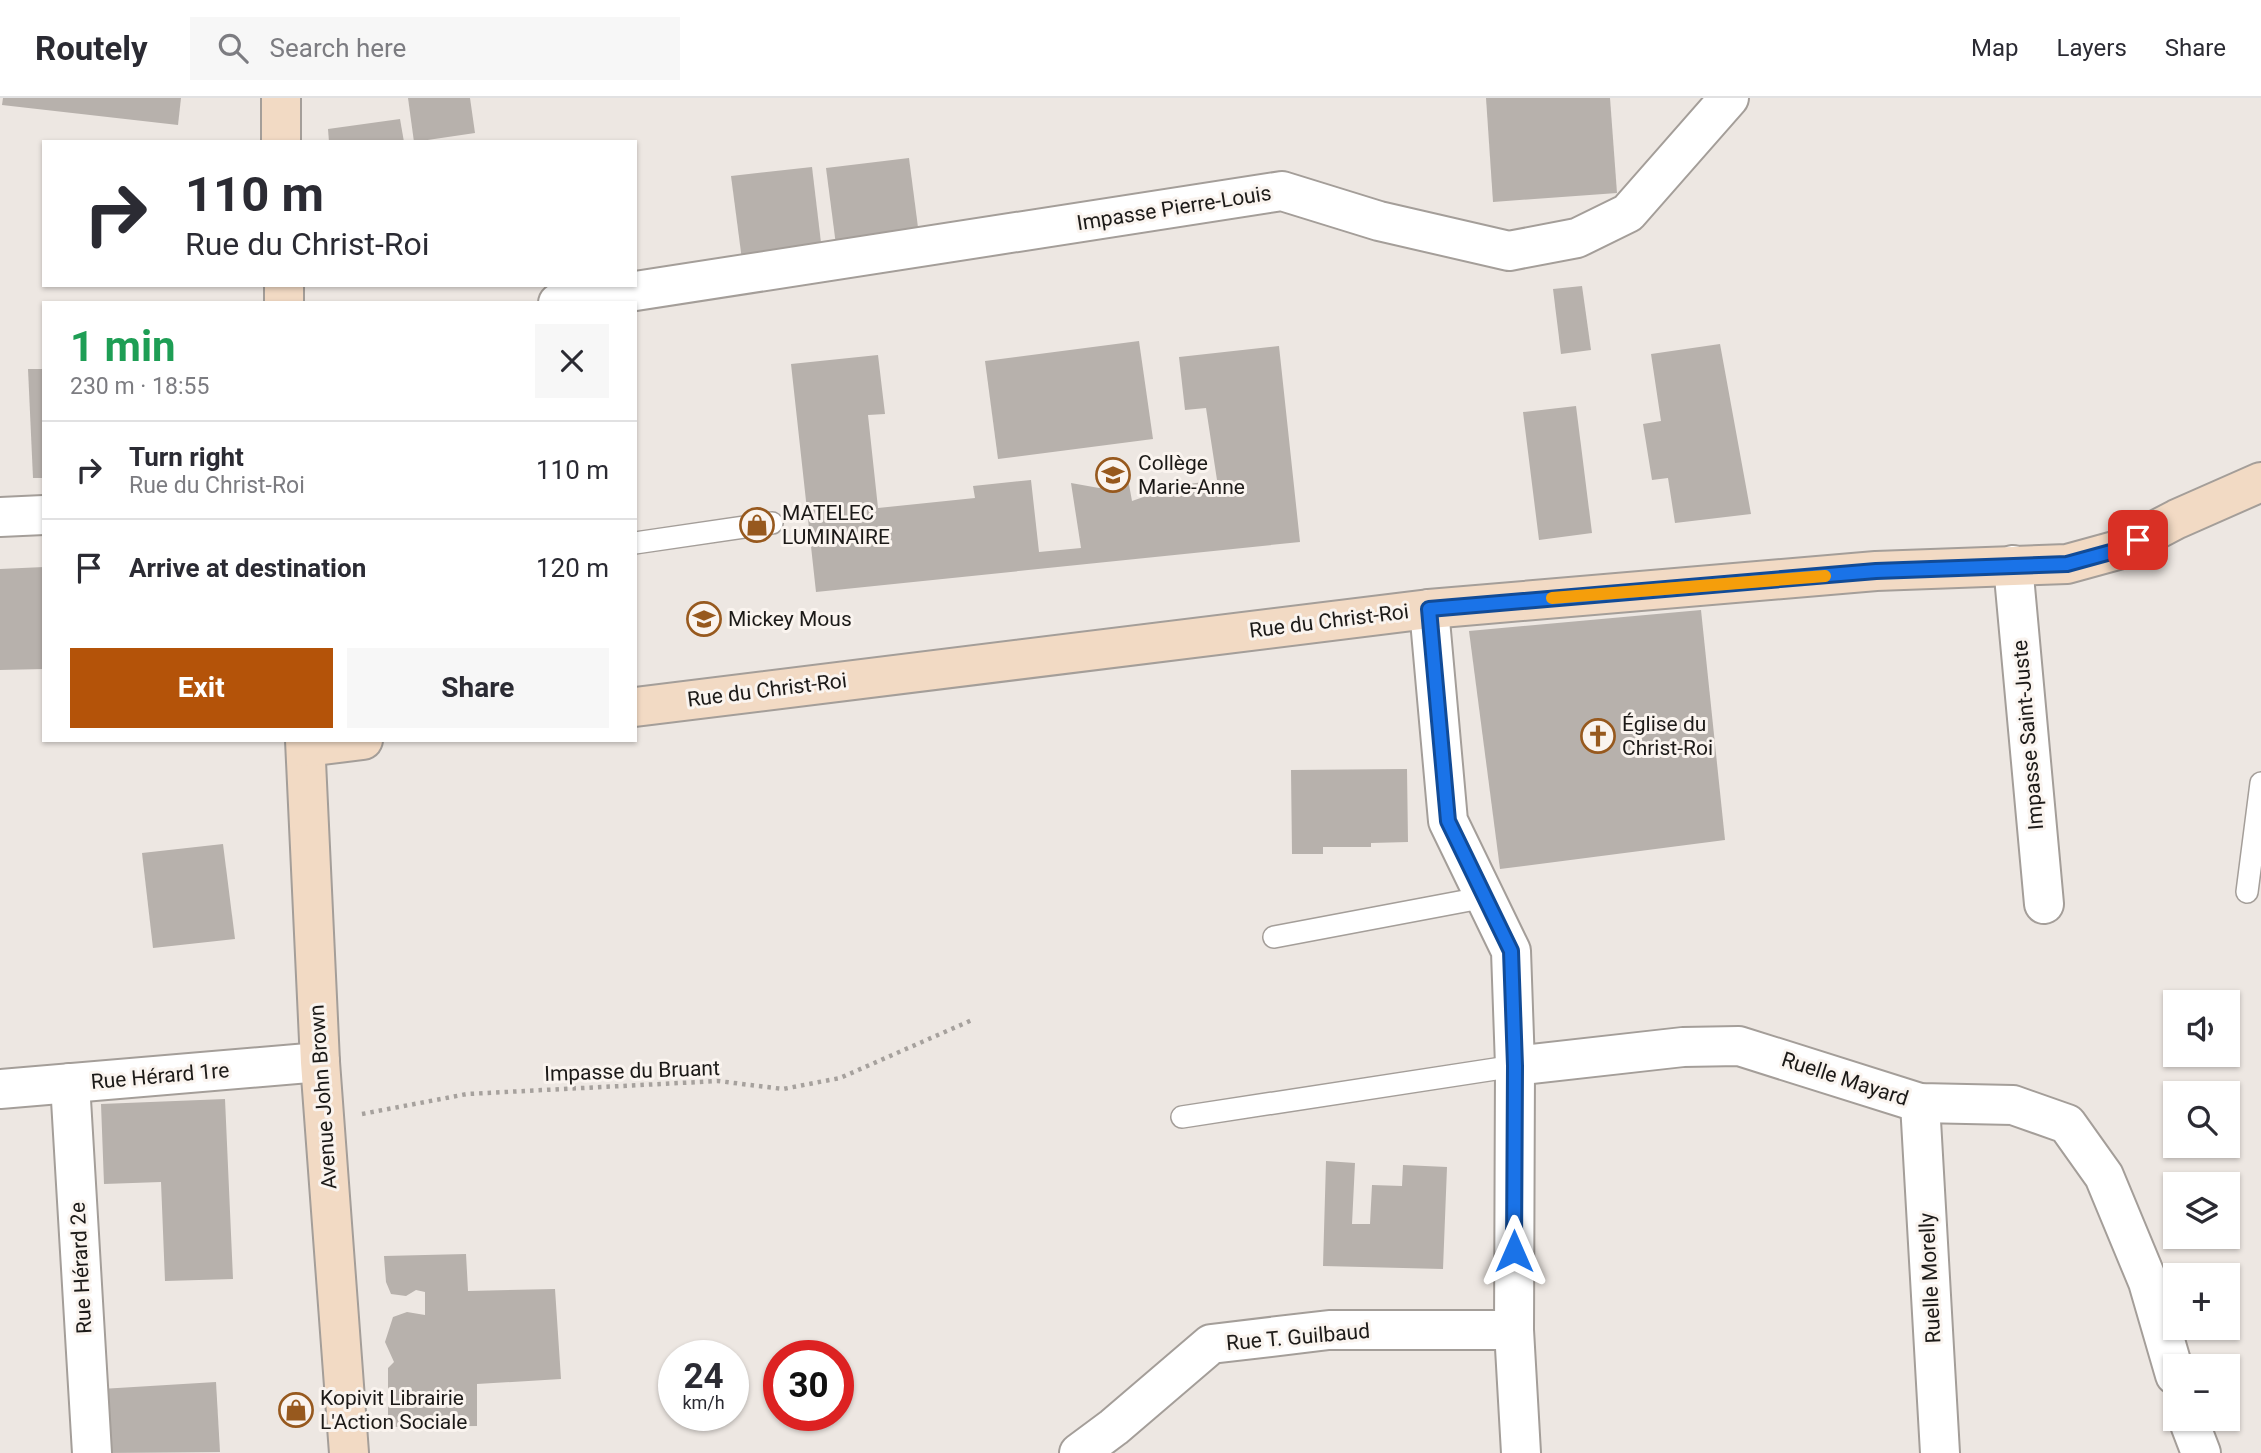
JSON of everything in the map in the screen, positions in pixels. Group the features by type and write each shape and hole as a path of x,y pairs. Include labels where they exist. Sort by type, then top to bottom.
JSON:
{"street":[{"path":"281,98 281,140"},
{"name":"Impasse Pierre-Louis","path":"571,301 1282,191 1391,224 1508,251 1577,238 1629,213 1729,98"},
{"name":"Rue du Christ-Roi","path":"637,707 1429,609 1876,571 2067,564 2118,550 2177,519 2261,482"},
{"path":"0,517 42,515"},
{"name":"Impasse Saint-Juste","path":"2013,565 2045,904"},
{"path":"1429,609 1448,821 1511,951 1515,1066 1514,1330 1521,1453"},
{"path":"305,744 334,742"},
{"name":"Avenue John Brown","path":"305,744 320,1062 349,1453"},
{"name":"Ruelle Mayard","path":"1515,1066 1683,1047 1739,1046 1920,1103 2013,1105 2067,1124 2104,1176 2148,1282 2169,1354"},
{"name":"Rue Hérard 1re","path":"0,1089 320,1062"},
{"name":"Rue Hérard 2e","path":"70,1083 92,1453"},
{"name":"Ruelle Morelly","path":"1920,1103 1940,1453"},
{"name":"Rue T. Guilbaud","path":"1079,1453 1114,1427 1211,1344 1329,1330 1514,1330"},
{"path":"2193,1431 2201,1453"}],"lane":[{"path":"637,543 772,523"},
{"path":"2247,892 2261,783"},
{"path":"1274,937 1486,897"},
{"path":"1182,1116 1515,1066"}],"path":[{"name":"Impasse du Bruant","path":"324,1121 467,1094 718,1080 783,1089 840,1078 972,1020"}],"building":[{"path":"3,98 181,98 178,125 2,105"},
{"path":"408,98 470,98 475,133 414,140"},
{"path":"1486,98 1610,98 1617,193 1493,202"},
{"path":"400,119 404,140 329,140 328,129"},
{"path":"909,158 919,235 836,245 826,168"},
{"path":"812,167 822,251 742,260 731,176"},
{"path":"1582,286 1591,350 1561,354 1553,289"},
{"path":"1139,341 1153,439 998,459 985,361"},
{"path":"1720,344 1751,514 1675,523 1668,478 1652,480 1643,424 1661,421 1651,354"},
{"path":"1279,346 1300,542 816,592 791,364 878,355 885,414 868,415 878,508 975,498 973,486 1031,480 1039,552 1081,548 1071,483 1099,488 1128,479 1132,501 1175,486 1217,480 1206,408 1185,410 1179,357"},
{"path":"28,369 42,369 42,478 33,478"},
{"path":"1576,406 1592,533 1539,540 1523,412"},
{"path":"42,567 42,669 0,670 0,569"},
{"name":"Église du Christ-Roi","path":"1701,610 1725,840 1500,869 1469,631"},
{"path":"1407,769 1408,842 1371,843 1371,847 1323,847 1323,854 1292,854 1291,770"},
{"path":"223,844 235,939 153,948 142,853"},
{"path":"225,1099 233,1279 165,1281 161,1182 104,1184 101,1104"},
{"path":"1326,1161 1355,1163 1352,1224 1370,1224 1372,1185 1402,1186 1403,1165 1447,1167 1443,1269 1323,1266"},
{"path":"466,1254 468,1291 555,1289 561,1379 477,1384 477,1426 388,1427 388,1368 394,1362 385,1342 393,1317 407,1312 425,1315 425,1292 416,1290 406,1296 391,1294 386,1282 384,1256"},
{"path":"216,1382 220,1452 105,1453 101,1389"}],"slow traffic":[{"path":"1552,598 1825,576"}],"place":[{"name":"Collège Marie-Anne","path":"1113,475"},
{"name":"MATELEC LUMINAIRE","path":"757,525"},
{"name":"Mickey Mous","path":"704,619"},
{"name":"Église du Christ-Roi","path":"1598,736"},
{"name":"Kopivit Librairie L'Action Sociale","path":"296,1410"}],"route":[{"path":"1514,1251 1515,1066 1511,951 1448,821 1429,609 1876,571 2067,564 2118,550 2138,540"}]}
